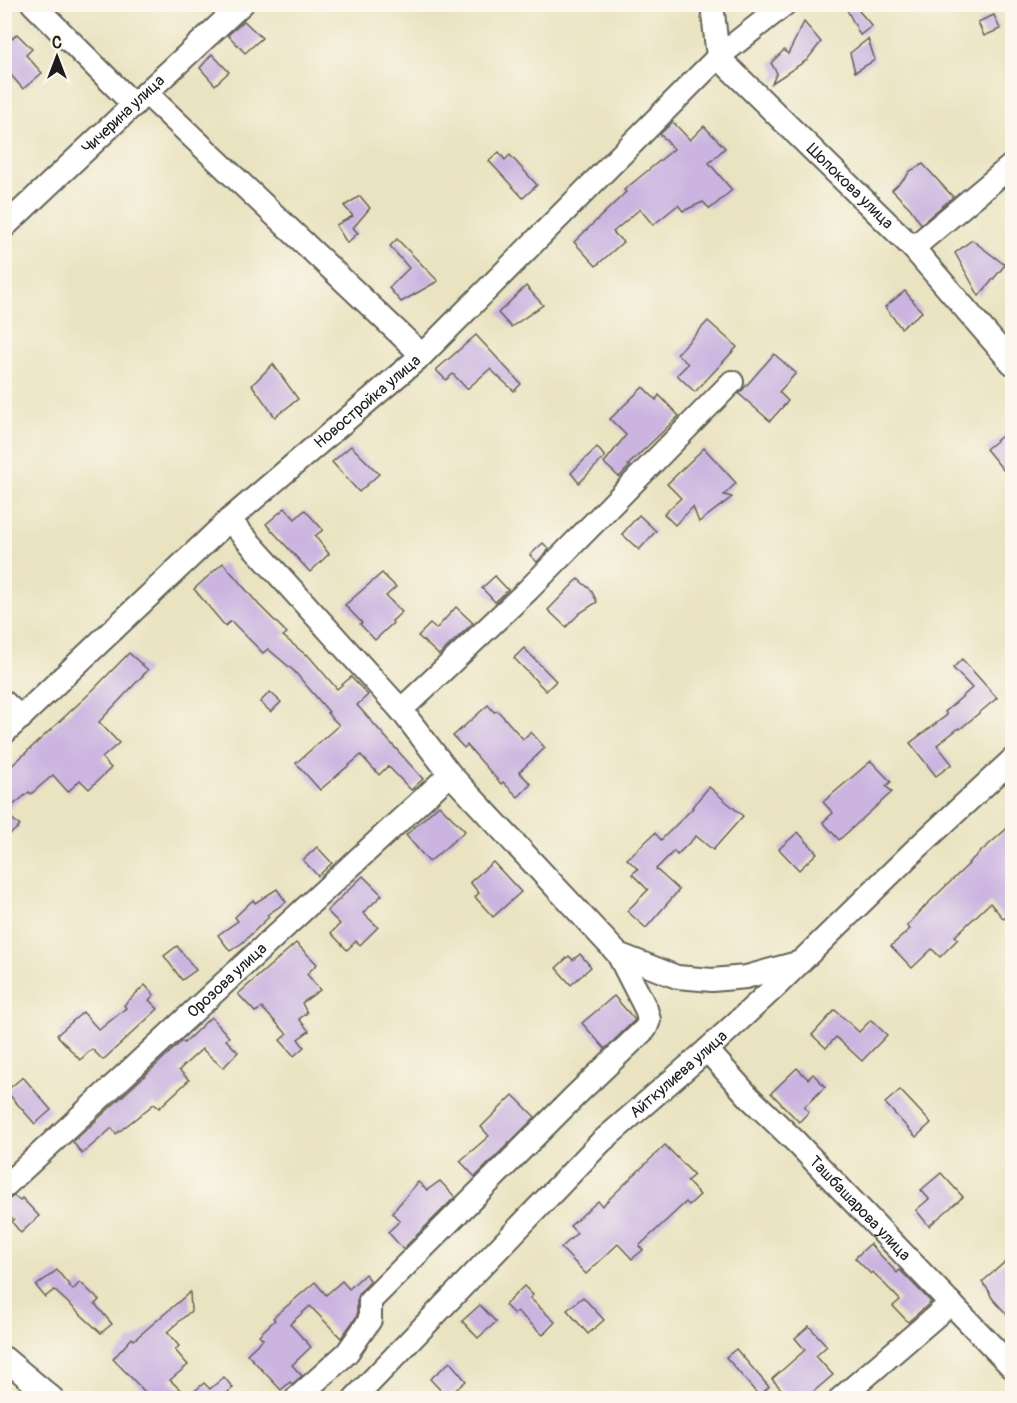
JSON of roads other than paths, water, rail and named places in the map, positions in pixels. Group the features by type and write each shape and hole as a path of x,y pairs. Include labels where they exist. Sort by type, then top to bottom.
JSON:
{"street":[{"path":"33,4 422,355"},
{"name":"Чичерина улица","path":"4,227 242,4"},
{"path":"712,4 718,57"},
{"name":"Новостройка улица","path":"13,726 229,520 422,355 718,57 785,4"},
{"name":"Шопокова улица","path":"718,57 913,248 1012,363"},
{"path":"913,248 1012,165"},
{"path":"400,710 528,590 732,382"},
{"path":"229,520 400,710 450,774 618,954 646,1009 649,1020 646,1028 370,1301 370,1320 347,1353 297,1398"},
{"path":"4,702 13,726"},
{"name":"Айткулиева улица","path":"355,1398 601,1142 707,1050 1012,760"},
{"name":"Орозова улица","path":"4,1187 450,774"},
{"path":"618,954 677,977 712,980 746,977 800,962"},
{"name":"Ташбашарова улица","path":"707,1050 750,1098 796,1142 1012,1366"},
{"path":"842,1398 951,1303"},
{"path":"4,1358 52,1398"}]}
